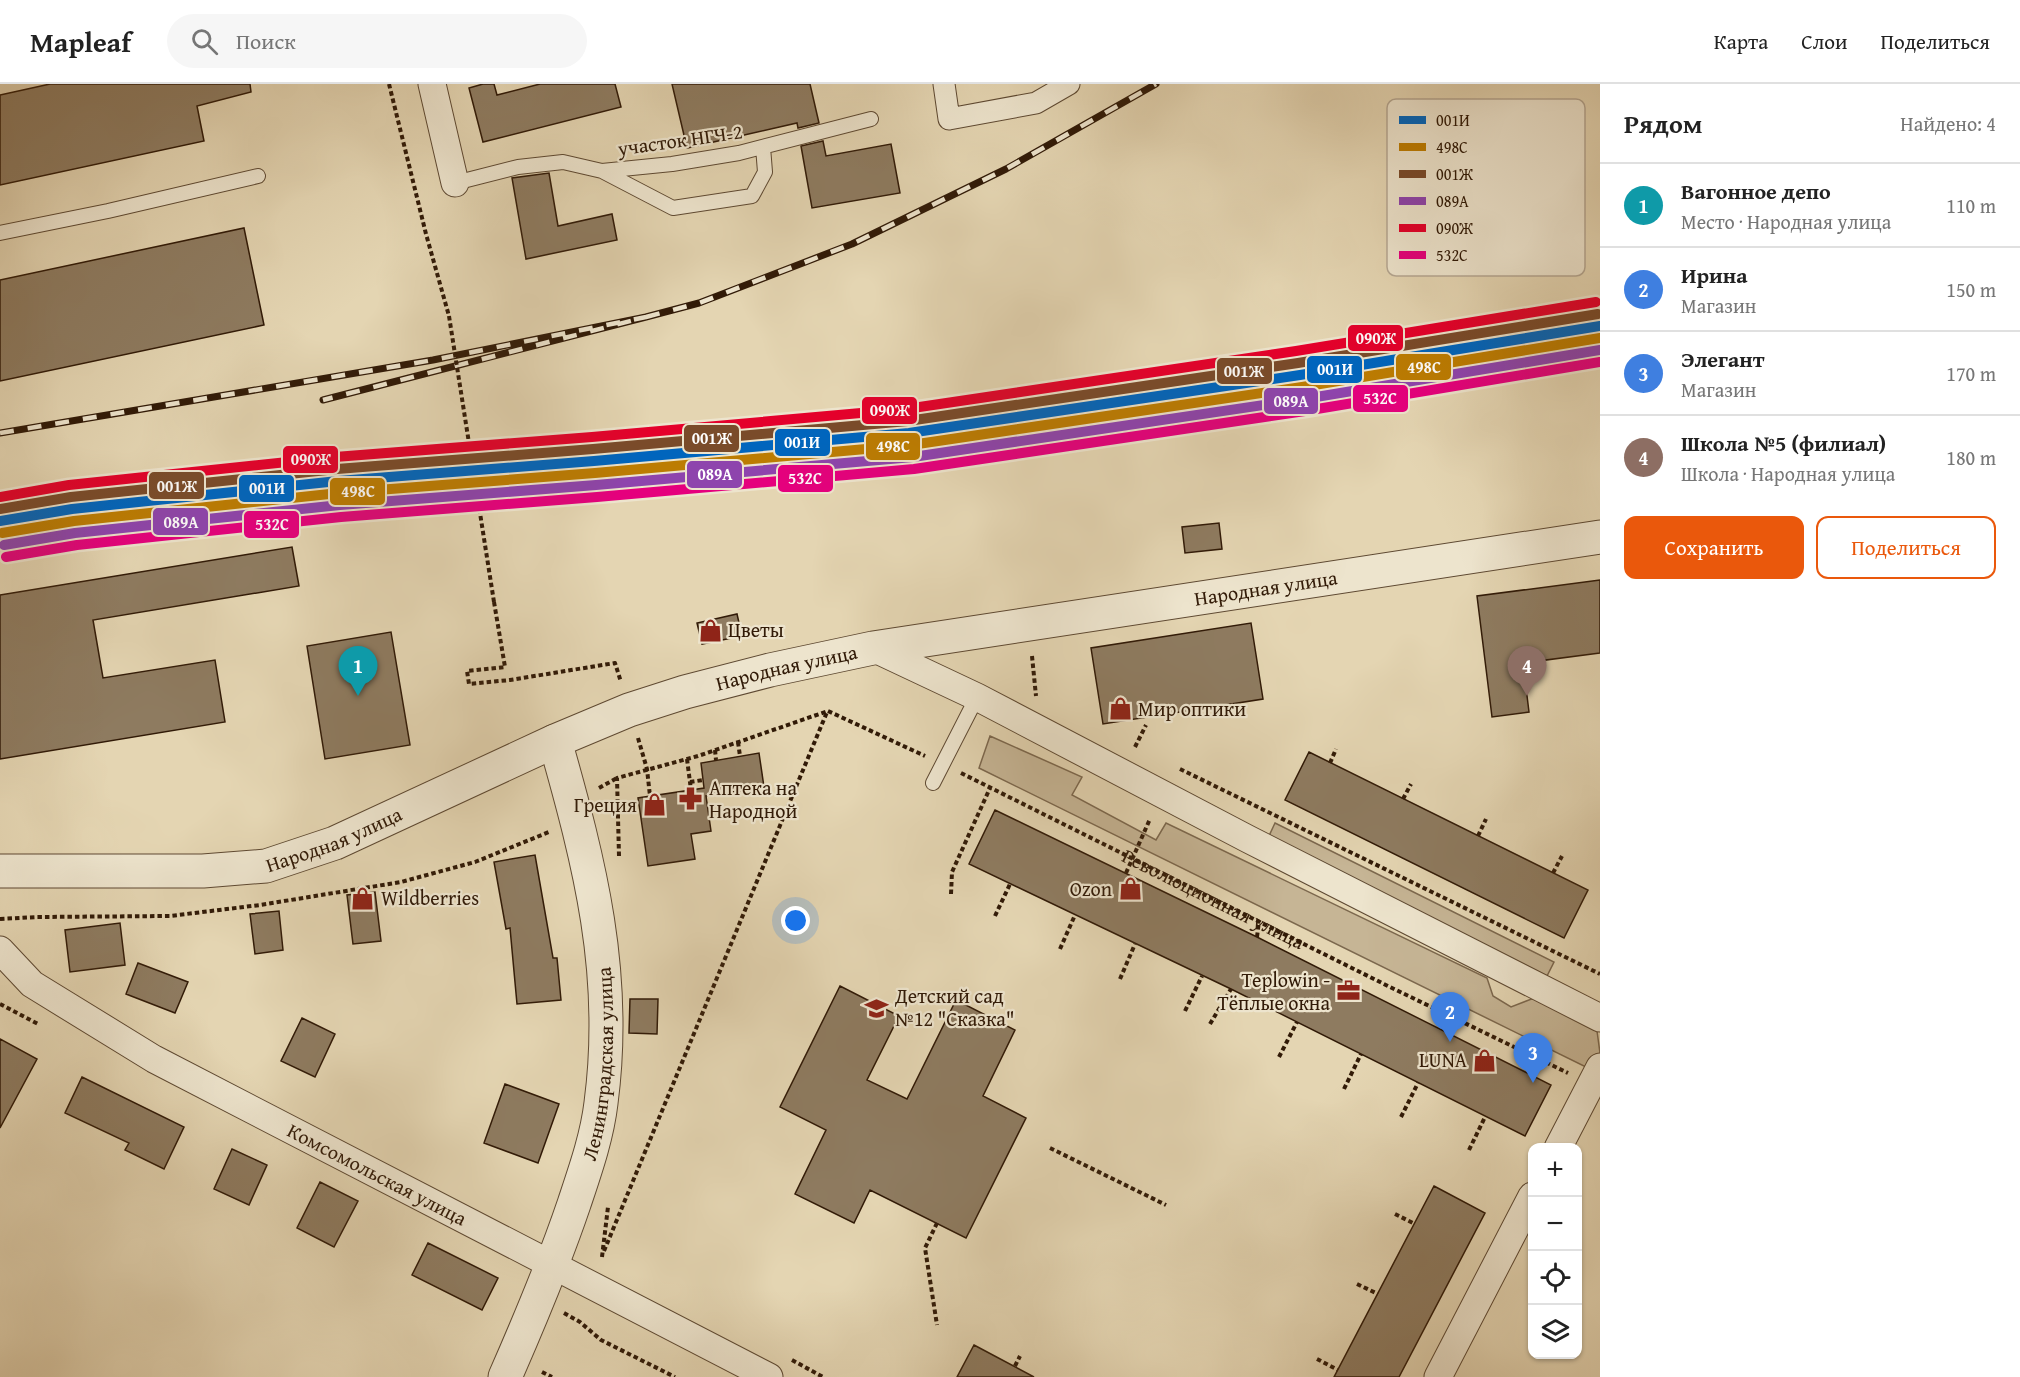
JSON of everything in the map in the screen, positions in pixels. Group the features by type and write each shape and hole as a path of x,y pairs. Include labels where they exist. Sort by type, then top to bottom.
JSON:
{"street":[{"path":"432,84 455,183"},
{"path":"944,84 949,119 1035,104 1069,84"},
{"name":"Народная улица","path":"0,871 203,871 266,866 335,843 555,741 629,710 685,692 770,670 873,648 1600,537"},
{"path":"873,648 977,697 1161,794 1600,1018"},
{"name":"Ленинградская улица","path":"505,1377 553,1265 587,1164 601,1104 606,1049 607,995 593,890 582,837 555,741"},
{"name":"Комсомольская улица","path":"0,950 32,984 154,1059 769,1377"},
{"path":"1561,1143 1596,1076"},
{"path":"1438,1377 1532,1197"}],"lane":[{"name":"участок НГЧ-2","path":"602,171 672,164 739,153 871,119"},
{"name":"участок НГЧ-2","path":"455,183 518,167 563,162 602,171 673,208 752,196 765,172 763,147"},
{"path":"0,233 108,211 258,176"},
{"path":"933,783 977,697"}],"path":[{"path":"389,84 449,316 505,667 467,671 469,684 510,680"},
{"path":"1032,650 1036,699"},
{"path":"650,796 647,769 687,759 828,711"},
{"path":"602,1257 828,711"},
{"name":"Революционная улица","path":"828,711 943,764 1403,993 1596,1076"},
{"path":"1135,747 1146,725"},
{"path":"738,742 740,756"},
{"path":"1125,742 1145,752"},
{"path":"1330,762 1336,749"},
{"path":"715,750 717,760"},
{"path":"687,759 691,790"},
{"path":"1175,766 1600,974"},
{"path":"690,782 703,780"},
{"path":"1403,799 1412,784"},
{"path":"951,894 952,872 990,788"},
{"path":"1126,873 1161,794"},
{"path":"1478,836 1486,819"},
{"path":"1553,873 1562,856"},
{"path":"995,916 1010,884"},
{"path":"1060,949 1076,915"},
{"path":"1257,937 1259,921"},
{"path":"1120,979 1135,944"},
{"path":"1185,1011 1202,976"},
{"path":"1210,1023 1231,989"},
{"path":"1279,1057 1297,1022"},
{"path":"1344,1089 1361,1054"},
{"path":"1401,1117 1418,1083"},
{"path":"1469,1150 1485,1117"},
{"path":"1050,1148 1166,1205"},
{"path":"1395,1214 1415,1224"},
{"path":"937,1223 925,1248 937,1325"},
{"path":"1357,1284 1378,1294"},
{"path":"1015,1366 1020,1356"},
{"path":"1317,1359 1338,1370"},
{"path":"542,1372 552,1377"}],"shaded area":[{"path":"990,736 1082,777 1072,795 1156,840 1166,823 1487,978 1493,996 1511,1007 1534,998 1597,1031 1600,1053 1590,1069 979,768"},
{"path":"1275,823 1554,962 1547,976 1268,838"}],"building":[{"path":"50,84 250,84 251,92 197,106 204,141 0,185 0,95"},
{"path":"494,84 497,95 540,84 615,84 621,107 483,142 469,88"},
{"path":"672,84 810,84 819,123 798,128 797,123 687,148"},
{"path":"823,141 826,156 891,144 900,193 812,208 801,146"},
{"path":"549,173 558,226 612,214 617,240 526,259 512,178"},
{"path":"244,228 264,325 0,381 0,280"},
{"path":"1219,523 1222,549 1185,553 1182,527"},
{"path":"292,547 299,586 93,620 103,678 215,660 225,722 0,759 0,595"},
{"path":"1600,580 1600,653 1523,663 1529,712 1492,717 1477,596"},
{"path":"737,614 742,636 702,644 697,623"},
{"path":"1251,623 1263,699 1103,724 1091,648"},
{"path":"391,632 410,745 325,759 307,646"},
{"path":"1309,752 1588,890 1564,938 1285,800"},
{"path":"759,753 764,787 706,796 711,831 691,834 695,859 648,866 638,798 704,788 701,763"},
{"path":"995,810 1257,937 1551,1085 1525,1136 1231,989 969,864"},
{"path":"535,855 553,958 557,958 561,1000 517,1004 510,928 506,929 494,862"},
{"path":"375,892 381,941 353,944 347,895"},
{"path":"279,911 283,950 255,954 250,914"},
{"path":"120,923 125,965 70,972 65,930"},
{"path":"138,963 188,982 175,1013 126,994"},
{"name":"Детский сад №12 \"Сказка\"","path":"840,986 899,1016 867,1080 907,1099 956,1000 1015,1030 983,1096 1026,1118 966,1238 870,1190 854,1223 795,1194 826,1130 780,1107"},
{"path":"630,999 658,999 657,1034 629,1033"},
{"path":"302,1018 335,1034 315,1077 281,1061"},
{"path":"0,1039 37,1059 0,1128"},
{"path":"82,1077 184,1127 164,1169 125,1150 129,1143 65,1113"},
{"path":"505,1084 559,1104 538,1163 484,1143"},
{"path":"232,1149 267,1165 249,1205 214,1189"},
{"path":"320,1182 358,1201 334,1247 297,1228"},
{"path":"1434,1186 1485,1213 1399,1377 1334,1377"},
{"path":"428,1243 498,1278 482,1310 412,1275"},
{"path":"974,1345 1034,1377 957,1377"}],"railway":[{"path":"646,317 699,303 852,244 1006,169 1156,84"},
{"path":"0,433 433,360 646,317 323,400"}],"transit line":[{"name":"090Ж","path":"0,497 69,485 335,457 906,409 1296,351 1596,302"},
{"name":"001Ж","path":"0,509 71,497 337,469 908,421 1298,363 1598,314"},
{"name":"001И","path":"0,521 72,509 338,481 909,433 1300,375 1600,326"},
{"name":"498С","path":"2,533 74,521 339,493 911,445 1302,387 1600,338"},
{"name":"089А","path":"4,545 75,533 340,505 913,457 1304,399 1600,350"},
{"name":"532С","path":"6,557 77,545 341,517 914,469 1305,411 1600,362"}],"place":[{"name":"Цветы","path":"710,630"},
{"name":"Вагонное депо","path":"358,696"},
{"name":"Школа №5 (филиал)","path":"1527,696"},
{"name":"Мир оптики","path":"1120,709"},
{"name":"Аптека на Народной","path":"691,799"},
{"name":"Греция","path":"655,805"},
{"name":"Ozon","path":"1130,889"},
{"name":"Wildberries","path":"363,898"},
{"name":"Teplowin - Тёплые окна","path":"1348,991"},
{"name":"Детский сад №12 \"Сказка\"","path":"877,1008"},
{"name":"Ирина","path":"1450,1042"},
{"name":"LUNA","path":"1485,1060"},
{"name":"Элегант","path":"1533,1083"}]}
